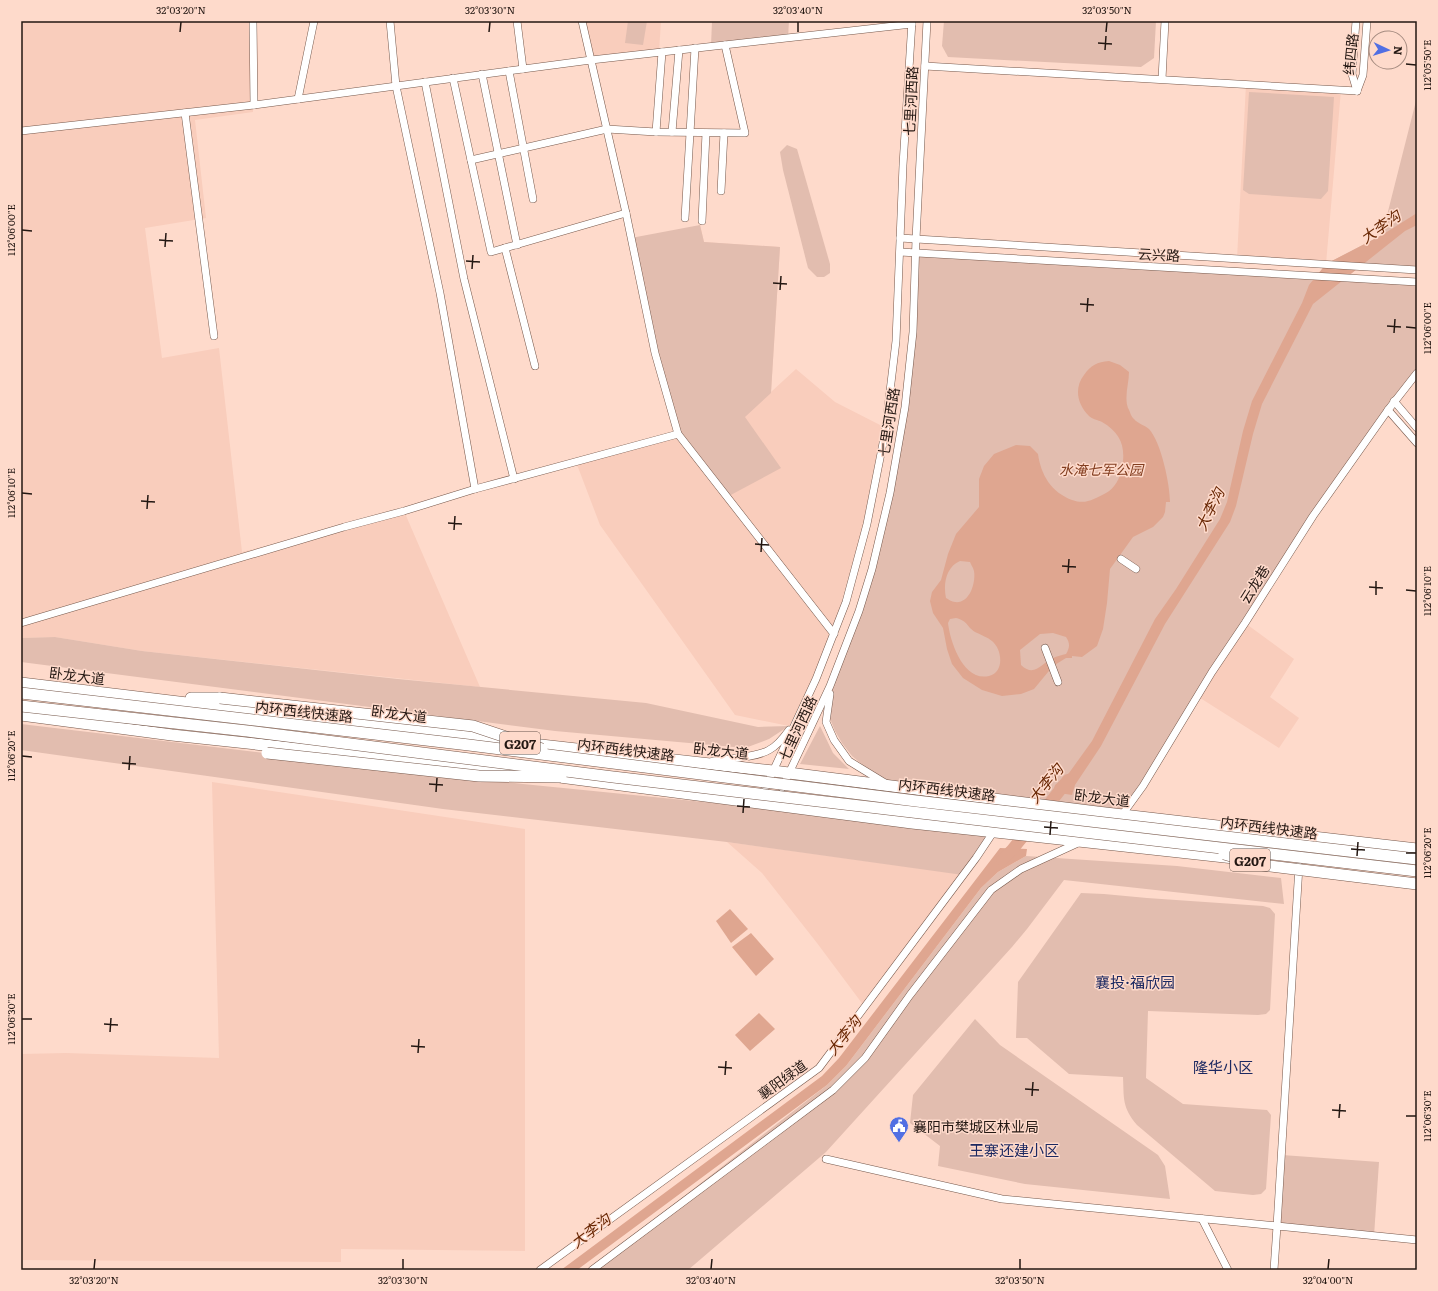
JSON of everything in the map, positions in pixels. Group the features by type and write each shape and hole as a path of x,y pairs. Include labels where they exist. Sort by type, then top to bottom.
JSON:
{"highway":[{"name":"卧龙大道","path":"21,683 146,699 790,773 1097,812 1417,849"},
{"name":"内环西线快速路","path":"21,694 563,756 900,799 1417,859"},
{"path":"146,699 220,698 473,726 563,756"},
{"name":"内环西线快速路","path":"21,706 247,731 612,777 1417,871"},
{"name":"G207","path":"21,715 172,735 556,776 773,806 912,823 1299,865 1417,880"},
{"path":"172,735 267,753 479,776 612,777"},
{"path":"1189,833 1268,834 1417,853"},
{"path":"1187,844 1262,865 1417,884"}],"street":[{"path":"253,21 254,105"},
{"path":"298,99 314,21"},
{"path":"390,21 396,86 440,293 475,489"},
{"path":"517,21 523,69"},
{"path":"582,21 626,213 655,353 678,434 834,634"},
{"name":"七里河西路","path":"773,806 830,686 859,611 872,569 890,494 905,407 913,332 916,239 928,21"},
{"path":"1162,79 1165,21"},
{"name":"纬四路","path":"1356,21 1352,74 1357,90"},
{"name":"纬四路","path":"1357,90 1363,75 1367,21"},
{"path":"21,131 254,105 591,60 912,22"},
{"name":"七里河西路","path":"759,803 804,704 846,602 867,524 885,433 896,341 903,165 912,22"},
{"path":"471,160 607,129 656,132 745,134 725,45"},
{"path":"685,218 695,48"},
{"path":"672,132 679,50"},
{"path":"656,132 662,52"},
{"path":"925,66 1357,90"},
{"path":"509,71 533,199"},
{"path":"482,74 517,245"},
{"path":"452,78 492,252 626,213"},
{"path":"426,82 464,278 514,479"},
{"path":"185,113 214,336"},
{"path":"702,221 706,133"},
{"path":"721,191 724,133"},
{"name":"云兴路","path":"900,238 1417,270"},
{"path":"505,248 535,366"},
{"name":"云兴路","path":"900,252 1417,282"},
{"name":"云龙巷","path":"1122,815 1142,786 1212,672 1313,516 1388,410 1417,373"},
{"path":"1394,402 1417,428"},
{"path":"1388,410 1417,443"},
{"path":"21,623 475,489 678,434"},
{"path":"1121,559 1136,569"},
{"path":"1044,648 1058,682"},
{"path":"830,686 826,722 834,740 849,761 888,786"},
{"path":"701,763 749,756 769,750 784,738 804,704"},
{"name":"襄阳绿道","path":"540,1270 819,1068 994,831"},
{"path":"592,1270 833,1090 865,1058 910,995 991,890 1021,869 1082,841"},
{"path":"1274,1270 1299,865"},
{"path":"826,1159 1002,1199 1417,1240"},
{"path":"1202,1219 1228,1270"}],"shaded area":[{"path":"21,21 253,21 253,112 195,120 206,218 145,228 162,358 219,348 242,552 404,511 480,687 142,651 55,637 21,638"},
{"path":"582,21 661,21 659,52 591,60"},
{"path":"1246,84 1341,90 1326,264 1237,259"},
{"path":"1417,213 1417,225 1405,231 1313,304 1262,404 1253,434 1236,506 1230,522 1165,624 1101,746 1075,785 1072,795 1053,792 1055,785 1069,773 1092,741 1155,619 1176,589 1220,519 1227,502 1243,431 1252,401 1302,303 1309,285 1326,264 1382,235"},
{"path":"700,225 704,242 780,247 771,392 796,369 835,402 882,426 863,525 837,618 803,703 789,726 735,715 600,525 576,462 678,434"},
{"path":"1105,361 1120,365 1129,372 1127,395 1128,408 1131,415 1137,422 1149,429 1157,443 1167,474 1170,502 1166,502 1163,517 1153,527 1133,537 1110,569 1103,629 1097,646 1082,657 1072,656 1072,658 1066,658 1053,666 1034,689 1021,694 1002,696 982,690 963,678 952,664 947,649 943,628 933,613 930,601 932,592 941,580 948,554 956,534 979,507 979,479 984,466 994,454 1016,445 1030,446 1038,454 1039,462 1048,482 1058,492 1072,500 1086,502 1094,499 1109,491 1117,482 1123,460 1121,441 1114,431 1108,426 1089,416 1082,406 1078,396 1079,385 1087,372 1092,366","holes":["960,561 970,562 974,571 974,581 971,591 965,600 954,602 946,598 945,582 951,567","956,618 965,622 972,630 986,637 995,645 1000,655 1000,665 994,674 989,676 980,676 972,673 965,667 955,649 949,631 948,623 950,619","1053,633 1066,637 1069,643 1068,649 1066,654 1053,658 1034,670 1026,669 1021,665 1020,650 1040,634"]},
{"path":"1245,623 1294,659 1270,697 1299,718 1279,748 1197,696"},
{"path":"212,782 525,829 525,1251 341,1249 341,1262 21,1260 21,1054 66,1053 219,1058"},
{"path":"727,842 968,875 867,1010 762,873"},
{"path":"1000,848 1027,849 1026,856 998,872 981,888 846,1066 827,1085 577,1270 561,1270 822,1076 839,1058"},
{"path":"730,909 748,929 731,943 716,921"},
{"path":"751,933 774,959 756,976 732,947"},
{"path":"759,1013 775,1029 750,1051 735,1035"}],"green space":[{"path":"628,21 647,21 643,45 625,43"},
{"path":"712,21 789,21 788,38 711,46"},
{"path":"944,21 1156,21 1154,58 1141,67 948,57 942,46"},
{"path":"1249,92 1334,97 1328,191 1321,199 1249,194 1243,190"},
{"path":"1417,97 1417,270 1326,264 1382,235"},
{"path":"787,145 797,149 830,264 830,273 824,277 817,277 808,268 783,170 780,152"},
{"path":"700,225 704,242 780,247 771,393 745,417 781,468 727,497 678,434 655,353 631,238"},
{"name":"水淹七军公园","path":"916,253 1417,282 1417,373 1313,516 1122,815 888,786 852,756 835,731 829,716 830,686 872,569 905,407"},
{"path":"55,637 142,651 398,679 646,703 758,727 789,726 769,739 745,748 555,731 21,662 21,638"},
{"path":"21,724 523,784 994,831 963,875 727,842 443,809 21,750"},
{"path":"820,726 833,753 849,769 800,764"},
{"path":"1026,856 1177,866 1281,878 1284,904 1064,880 1012,947 826,1152 688,1270 589,1270 827,1085 846,1066 981,888 998,872"},
{"path":"1081,893 1263,906 1270,908 1275,914 1270,1010 1266,1014 1258,1015 1148,1011 1146,1078 1183,1104 1267,1110 1271,1115 1266,1189 1261,1194 1253,1195 1215,1191 1137,1125 1126,1108 1123,1077 1069,1074 1027,1038 1016,1038 1018,982"},
{"path":"975,1019 1000,1045 1158,1155 1165,1166 1170,1199 1025,1184 938,1166 940,1146 910,1123 913,1095"},
{"path":"1282,1155 1379,1162 1374,1236 1277,1226"}],"waterway":[{"name":"大李沟","path":"1042,813 1068,780"},
{"name":"大李沟","path":"1002,860 1029,829"}],"place":[{"name":"襄阳市樊城区林业局","path":"899,1143"}],"district":[{"name":"襄投·福欣园","path":"1135,981"},
{"name":"隆华小区","path":"1223,1066"},
{"name":"王寨还建小区","path":"1014,1149"}]}
